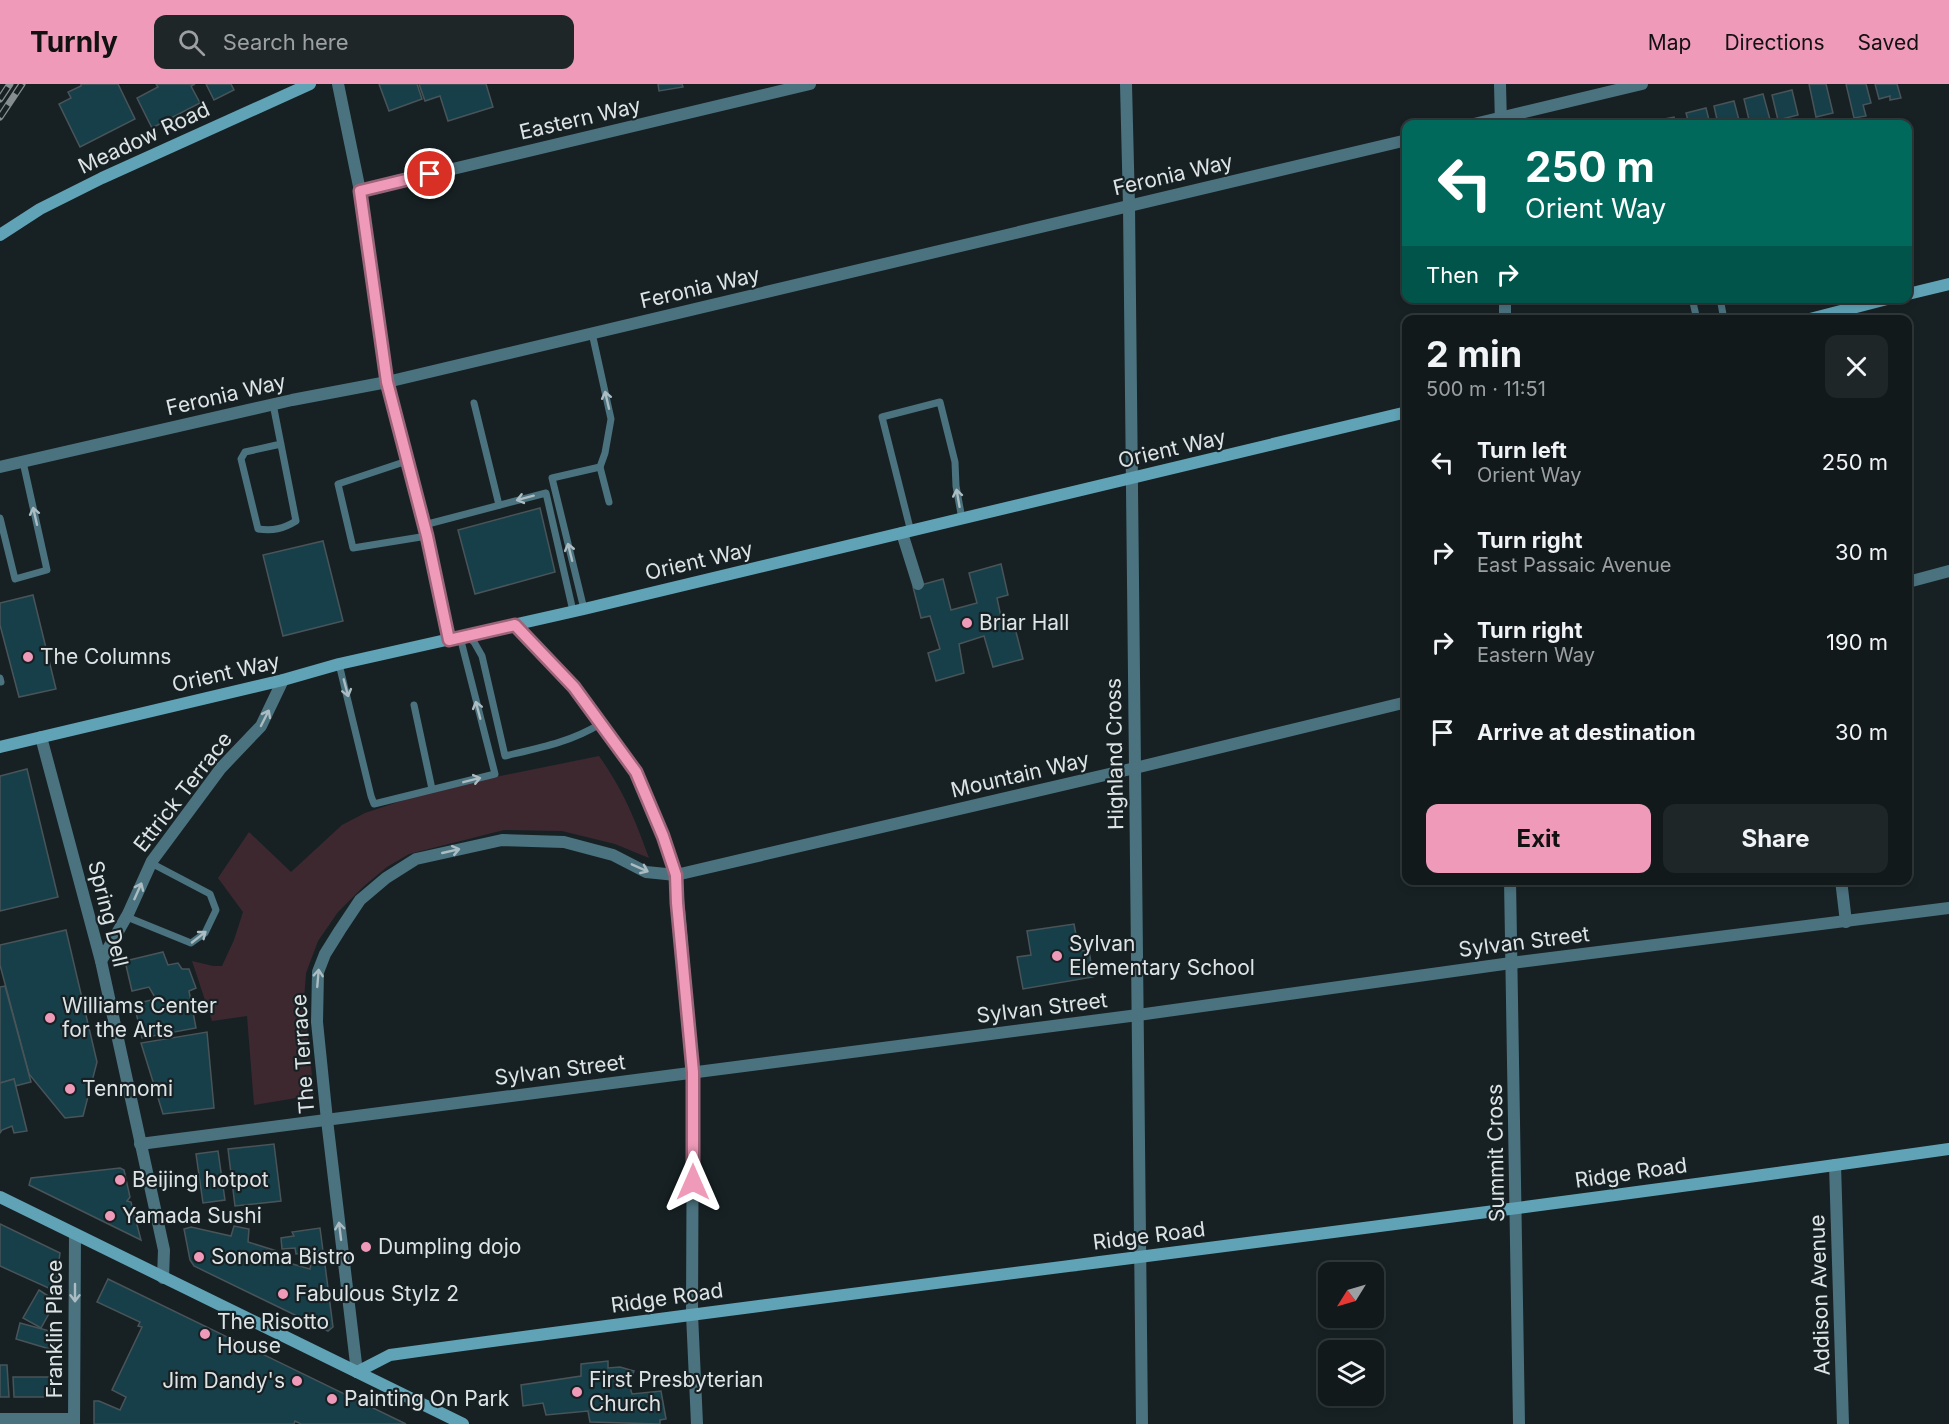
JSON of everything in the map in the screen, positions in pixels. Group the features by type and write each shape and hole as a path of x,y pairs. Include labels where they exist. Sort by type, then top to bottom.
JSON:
{"street":[{"name":"Meadow Road","path":"0,235 40,208 310,84"},
{"path":"338,84 360,191 387,382 425,531 458,637"},
{"name":"Eastern Way","path":"360,191 810,84"},
{"name":"Highland Cross","path":"1126,84 1142,1424"},
{"path":"1500,84 1501,120"},
{"path":"1505,120 1642,84"},
{"name":"Feronia Way","path":"0,467 273,404 387,382 1402,141"},
{"path":"1912,293 1949,284"},
{"path":"1825,315 1872,303"},
{"name":"Orient Way","path":"0,747 283,680 339,664 515,625 1402,413"},
{"path":"907,532 918,584"},
{"path":"1912,581 1949,571"},
{"path":"515,625 574,687 636,772 663,836 676,875 693,1072 692,1314 697,1424"},
{"name":"Ettrick Terrace","path":"101,961 127,917 151,863 221,768 261,726 283,680"},
{"name":"Mountain Way","path":"676,875 1402,703"},
{"name":"Spring Dell","path":"41,736 101,961 164,1250 163,1278"},
{"name":"The Terrace","path":"357,1372 317,1022 318,972 325,954 360,900 386,878 416,859 502,840 564,842 613,855 646,872 676,875"},
{"name":"Summit Cross","path":"1510,885 1519,1424"},
{"path":"1842,885 1846,922"},
{"name":"Sylvan Street","path":"140,1144 1138,1015 1511,963 1949,908"},
{"name":"Ridge Road","path":"357,1372 390,1355 1517,1208 1949,1149"},
{"name":"Addison Avenue","path":"1835,1165 1843,1424"},
{"path":"0,1197 463,1424"},
{"name":"Franklin Place","path":"74,1421 75,1235"},
{"path":"0,1419 74,1421"}],"lane":[{"path":"592,333 611,419 600,467 609,502"},
{"path":"907,532 902,493 882,417 940,402 955,462 955,477 962,519"},
{"path":"273,404 281,444 296,520 286,527 271,531 258,529 241,459 245,452 281,444"},
{"path":"474,404 499,505"},
{"path":"407,461 338,484 353,548 425,531 499,505 546,493 578,610"},
{"path":"0,518 15,579 47,570 23,462"},
{"path":"578,610 552,478 600,467"},
{"path":"458,637 474,642 482,656 505,756 555,745 584,734 600,724"},
{"path":"339,664 371,796 375,804 495,774 458,637"},
{"path":"414,705 432,789"},
{"path":"127,917 191,943 205,933 216,910 210,894 151,863"}],"shaded area":[{"path":"599,756 628,805 649,858 615,844 562,831 504,830 409,854 387,867 338,912 318,941 306,973 304,999 314,1095 254,1105 247,1016 212,1021 192,961 222,966 234,940 243,912 218,878 249,832 291,872 342,825 365,813 471,782"}],"building":[{"path":"81,84 118,84 135,119 80,147 59,104 71,98 68,92"},
{"path":"156,84 195,84 191,86 200,103 152,128 137,98 158,87"},
{"path":"206,84 231,84 234,90 214,100"},
{"path":"379,84 417,84 422,99 389,111"},
{"path":"419,84 486,84 493,107 448,121 440,96 425,101"},
{"path":"658,84 682,84 683,87 659,91"},
{"path":"1809,84 1826,84 1833,113 1816,117"},
{"path":"1846,84 1866,84 1871,103 1863,105 1866,116 1854,118"},
{"path":"1875,84 1897,84 1901,98 1890,100 1890,96 1879,99"},
{"path":"1792,90 1798,115 1778,120 1772,95"},
{"path":"1763,94 1770,120 1749,120 1744,99"},
{"path":"1734,101 1739,120 1717,120 1714,106"},
{"path":"1706,108 1709,120 1688,120 1686,113"},
{"path":"1674,117 1675,120 1659,120"},
{"path":"540,508 555,572 475,594 458,530"},
{"path":"323,541 343,621 283,636 263,555"},
{"name":"Briar Hall","path":"1001,564 1008,595 997,598 1004,631 1015,628 1023,659 993,667 984,636 959,644 964,673 936,681 928,653 940,649 930,616 921,618 913,587 943,579 951,610 977,603 969,573"},
{"name":"The Columns","path":"33,595 56,689 19,697 0,625 0,603"},
{"path":"27,769 58,897 0,911 0,776"},
{"name":"Sylvan Elementary School","path":"1074,924 1079,951 1089,950 1093,977 1023,989 1017,957 1031,955 1027,931"},
{"name":"Williams Center for the Arts","path":"66,930 97,1062 83,1116 65,1118 29,1074 0,965 0,945"},
{"path":"163,952 168,965 178,963 182,969 189,969 196,988 189,991 196,1028 142,1038 134,1004 156,999 149,987 132,991 125,961"},
{"path":"5,986 31,1082 15,1086 14,1079 0,1083 0,987"},
{"path":"207,1032 214,1108 163,1114 141,1043"},
{"path":"14,1079 27,1131 14,1133 12,1126 0,1133 0,1083"},
{"path":"274,1144 281,1201 235,1206 228,1149"},
{"path":"218,1151 225,1200 203,1203 196,1154"},
{"path":"120,1168 124,1170 130,1197 127,1201 131,1202 141,1240 29,1185 31,1178"},
{"path":"0,1224 60,1253 55,1291 0,1266"},
{"path":"234,1226 249,1229 248,1242 277,1251 275,1259 310,1269 311,1263 325,1265 333,1327 328,1331 194,1266 190,1260 184,1229 191,1227 231,1236"},
{"path":"320,1228 323,1251 296,1254 295,1248 282,1249 281,1238 294,1236 292,1232"},
{"path":"108,1279 406,1424 301,1424 295,1421 294,1424 94,1424 94,1401 120,1410 126,1397 112,1390 142,1327 138,1326 140,1322 97,1302"},
{"path":"39,1290 56,1301 41,1328 23,1318"},
{"path":"20,1323 57,1333 53,1350 16,1339"},
{"name":"First Presbyterian Church","path":"608,1361 608,1368 620,1367 634,1371 629,1383 632,1394 661,1391 666,1419 660,1420 660,1424 590,1422 588,1411 546,1415 543,1403 523,1406 521,1385 581,1376 581,1364"},
{"path":"0,1365 7,1365 9,1397 0,1397"},
{"path":"13,1377 50,1377 50,1397 14,1397"}],"railway":[{"path":"0,99 10,84"},
{"path":"0,117 22,84"}],"place":[{"name":"Briar Hall","path":"967,623"},
{"name":"The Columns","path":"28,657"},
{"name":"Sylvan Elementary School","path":"1057,956"},
{"name":"Williams Center for the Arts","path":"50,1018"},
{"name":"Tenmomi","path":"70,1089"},
{"name":"Beijing hotpot","path":"120,1180"},
{"name":"Yamada Sushi","path":"110,1216"},
{"name":"Dumpling dojo","path":"366,1247"},
{"name":"Sonoma Bistro","path":"199,1257"},
{"name":"Fabulous Stylz 2","path":"283,1294"},
{"name":"The Risotto House","path":"205,1334"},
{"name":"Jim Dandy's","path":"297,1381"},
{"name":"First Presbyterian Church","path":"577,1392"},
{"name":"Painting On Park","path":"332,1399"}],"route":[{"path":"430,174 360,191 387,382 427,536 449,640 515,625 574,687 636,772 663,836 676,875 693,1072 693,1182"}]}
